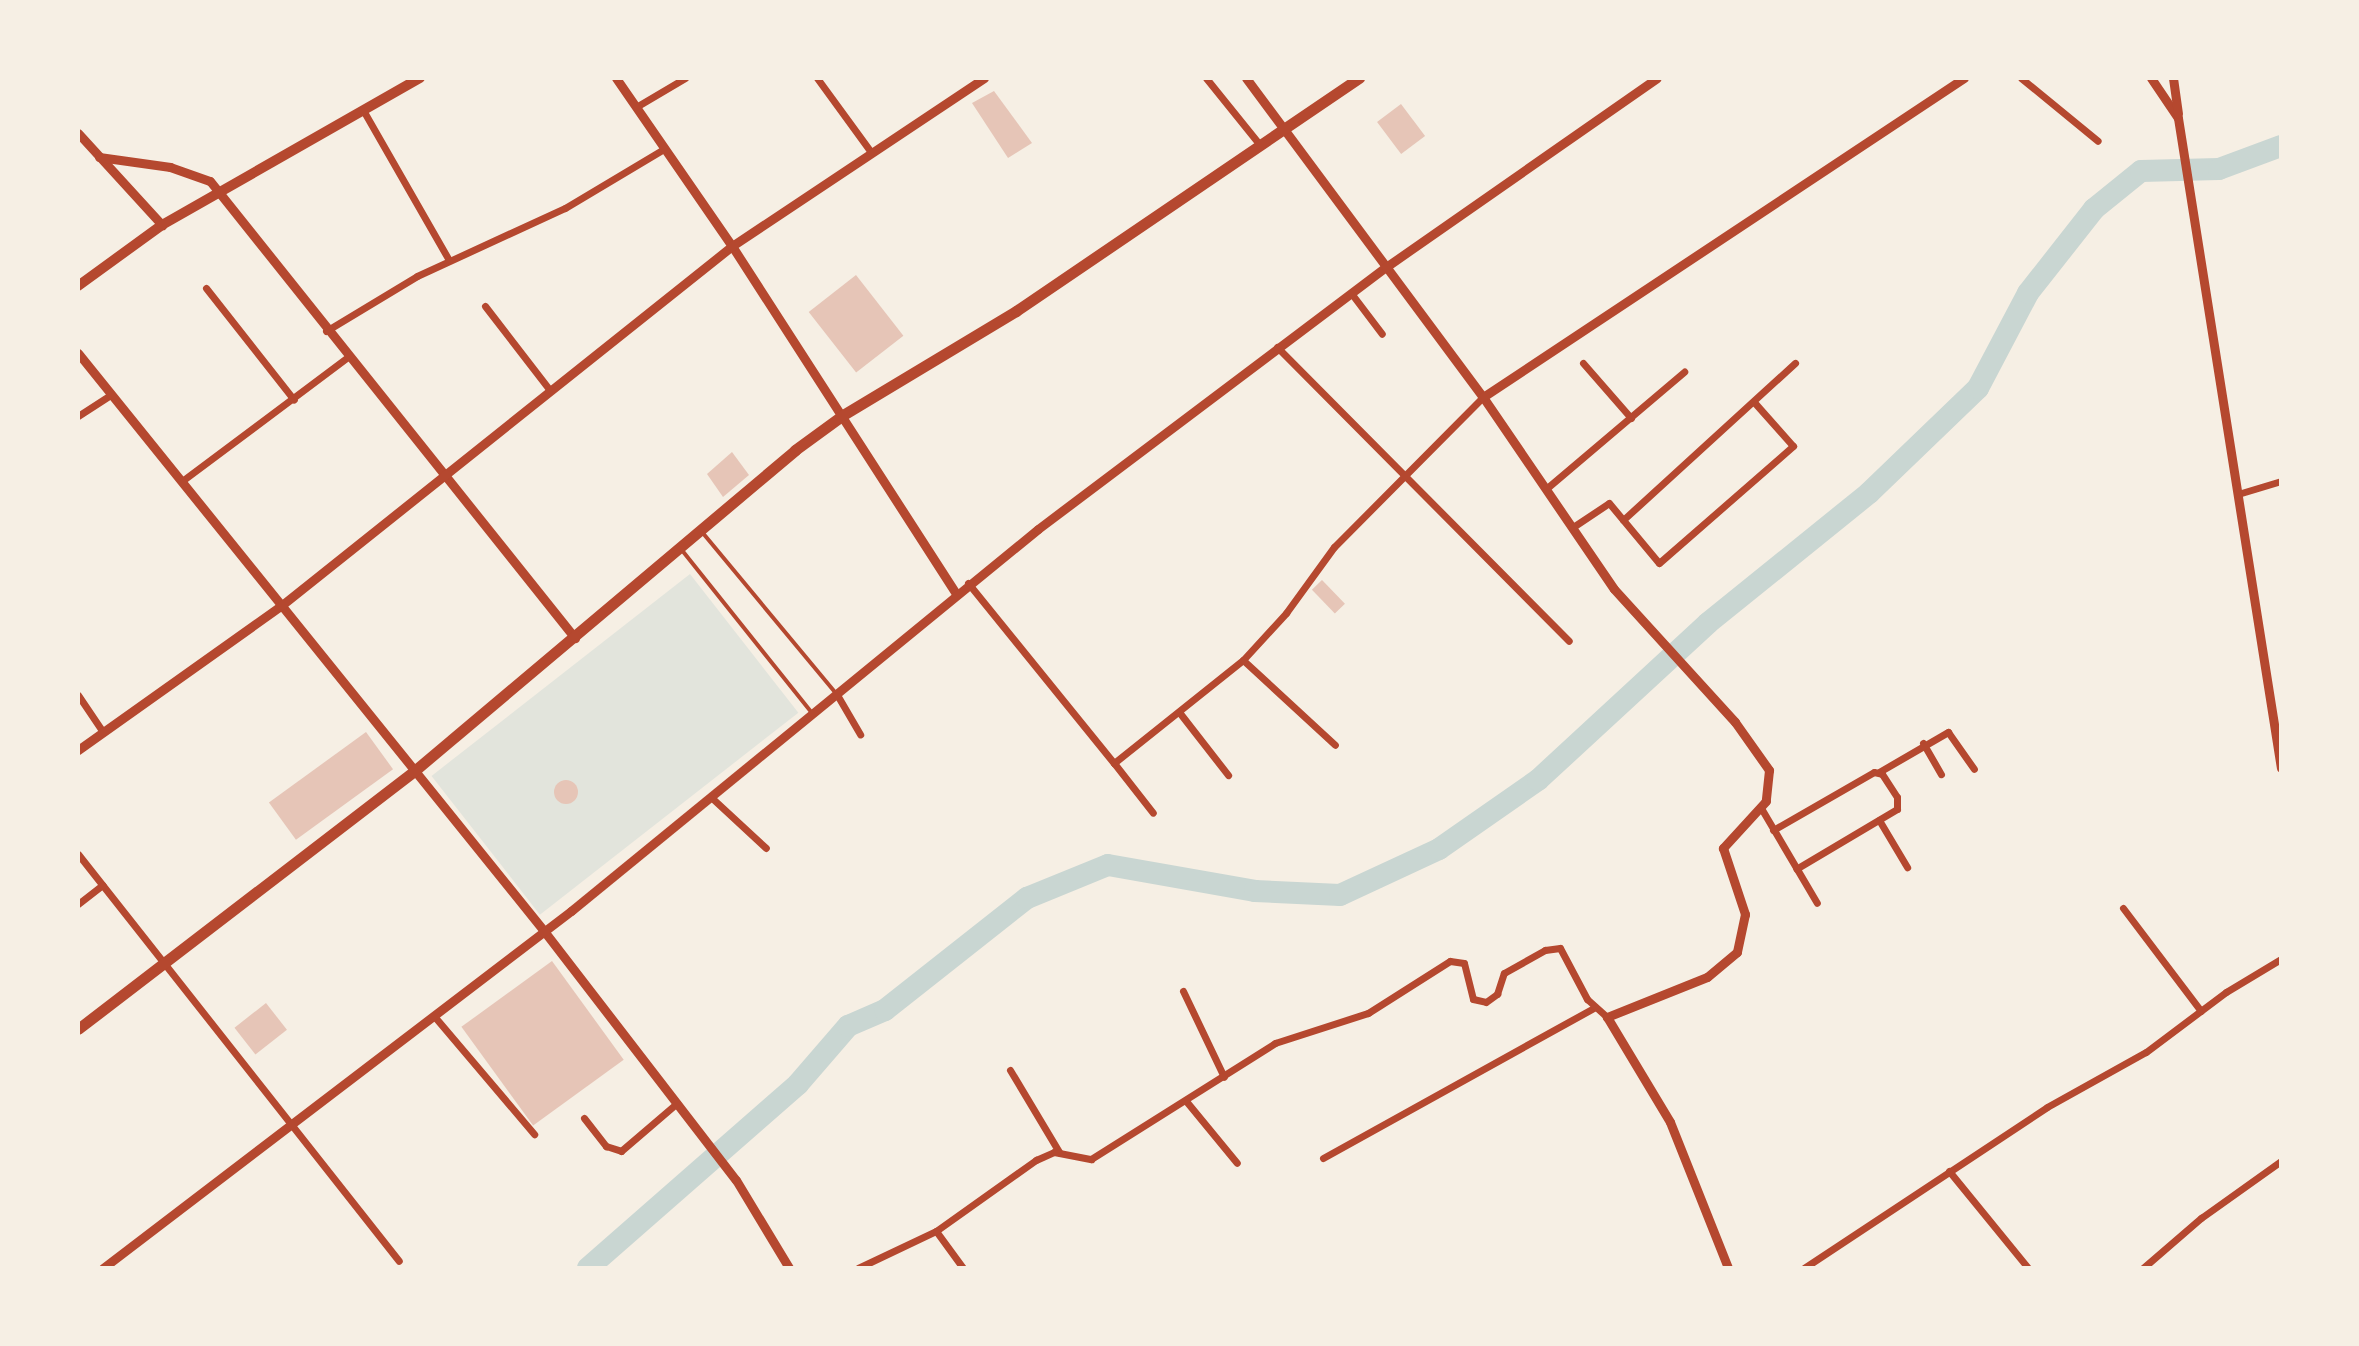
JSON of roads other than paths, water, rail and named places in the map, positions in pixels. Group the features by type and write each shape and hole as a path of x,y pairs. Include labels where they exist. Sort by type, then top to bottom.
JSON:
{"main road":[{"path":"78,286 162,225 420,78"},
{"path":"78,1029 413,772 843,415 1016,311 1359,78"}],"street":[{"path":"616,78 732,246 956,594"},
{"path":"636,107 685,78"},
{"path":"817,78 871,152"},
{"path":"78,750 282,605 445,471 732,246 984,78"},
{"path":"1206,78 1260,145"},
{"path":"1246,78 1483,397 1614,589 1749,740 1769,770 1771,788 1761,808 1723,848 1745,914 1737,952 1707,977 1607,1017"},
{"path":"103,1268 713,799 968,583 1386,267 1657,78"},
{"path":"1114,763 1243,660 1286,613 1334,547 1483,397 1964,78"},
{"path":"2021,78 2098,141"},
{"path":"2151,78 2178,118"},
{"path":"2173,78 2188,191 2238,494 2277,706 2281,768"},
{"path":"363,110 449,260"},
{"path":"78,133 162,225"},
{"path":"326,331 449,260 565,208 664,149"},
{"path":"99,157 189,171 220,192 326,331 445,471 575,638"},
{"path":"206,288 294,400"},
{"path":"1351,293 1382,334"},
{"path":"485,306 549,389"},
{"path":"1277,347 1569,641"},
{"path":"78,353 544,931 736,1180 789,1268"},
{"path":"182,481 348,357"},
{"path":"1583,363 1631,418"},
{"path":"1623,520 1795,363"},
{"path":"1547,488 1684,372"},
{"path":"78,416 112,394"},
{"path":"1573,527 1603,503 1615,508 1659,563 1793,446 1754,402"},
{"path":"2238,494 2281,481"},
{"path":"968,583 1153,813"},
{"path":"1243,660 1335,745"},
{"path":"836,693 860,734"},
{"path":"78,695 103,732"},
{"path":"1179,712 1228,775"},
{"path":"1773,830 1879,772 1942,732 1952,734 1974,769"},
{"path":"1923,743 1941,774"},
{"path":"1796,869 1879,820 1899,803 1879,772"},
{"path":"713,799 766,848"},
{"path":"1761,808 1817,903"},
{"path":"1879,820 1907,867"},
{"path":"78,854 290,1127 399,1261"},
{"path":"78,904 102,885"},
{"path":"2123,908 2201,1011"},
{"path":"858,1268 936,1231 1036,1160 1059,1152 1091,1159 1285,1038 1368,1013 1450,961 1464,963 1473,999 1486,1002 1497,994 1504,973 1545,950 1560,948 1595,1007 1607,1017 1670,1122 1728,1268"},
{"path":"1804,1268 2070,1093 2146,1052 2201,1011 2281,959"},
{"path":"1183,991 1224,1077"},
{"path":"1323,1158 1595,1007"},
{"path":"434,1016 534,1134"},
{"path":"1010,1070 1059,1152"},
{"path":"1186,1101 1237,1163"},
{"path":"584,1118 606,1146 621,1151 677,1103"},
{"path":"2143,1268 2201,1218 2281,1161"},
{"path":"1949,1171 2028,1268"},
{"path":"936,1231 963,1268"}],"lane":[{"path":"701,531 836,693"},
{"path":"681,548 812,713"}],"waterway":[{"path":"588,1268 798,1084 848,1026 885,1010 1027,898 1108,865 1255,891 1340,895 1439,849 1538,780 1708,623 1869,493 1978,388 2028,293 2094,209 2141,171 2219,169 2281,146"}]}
